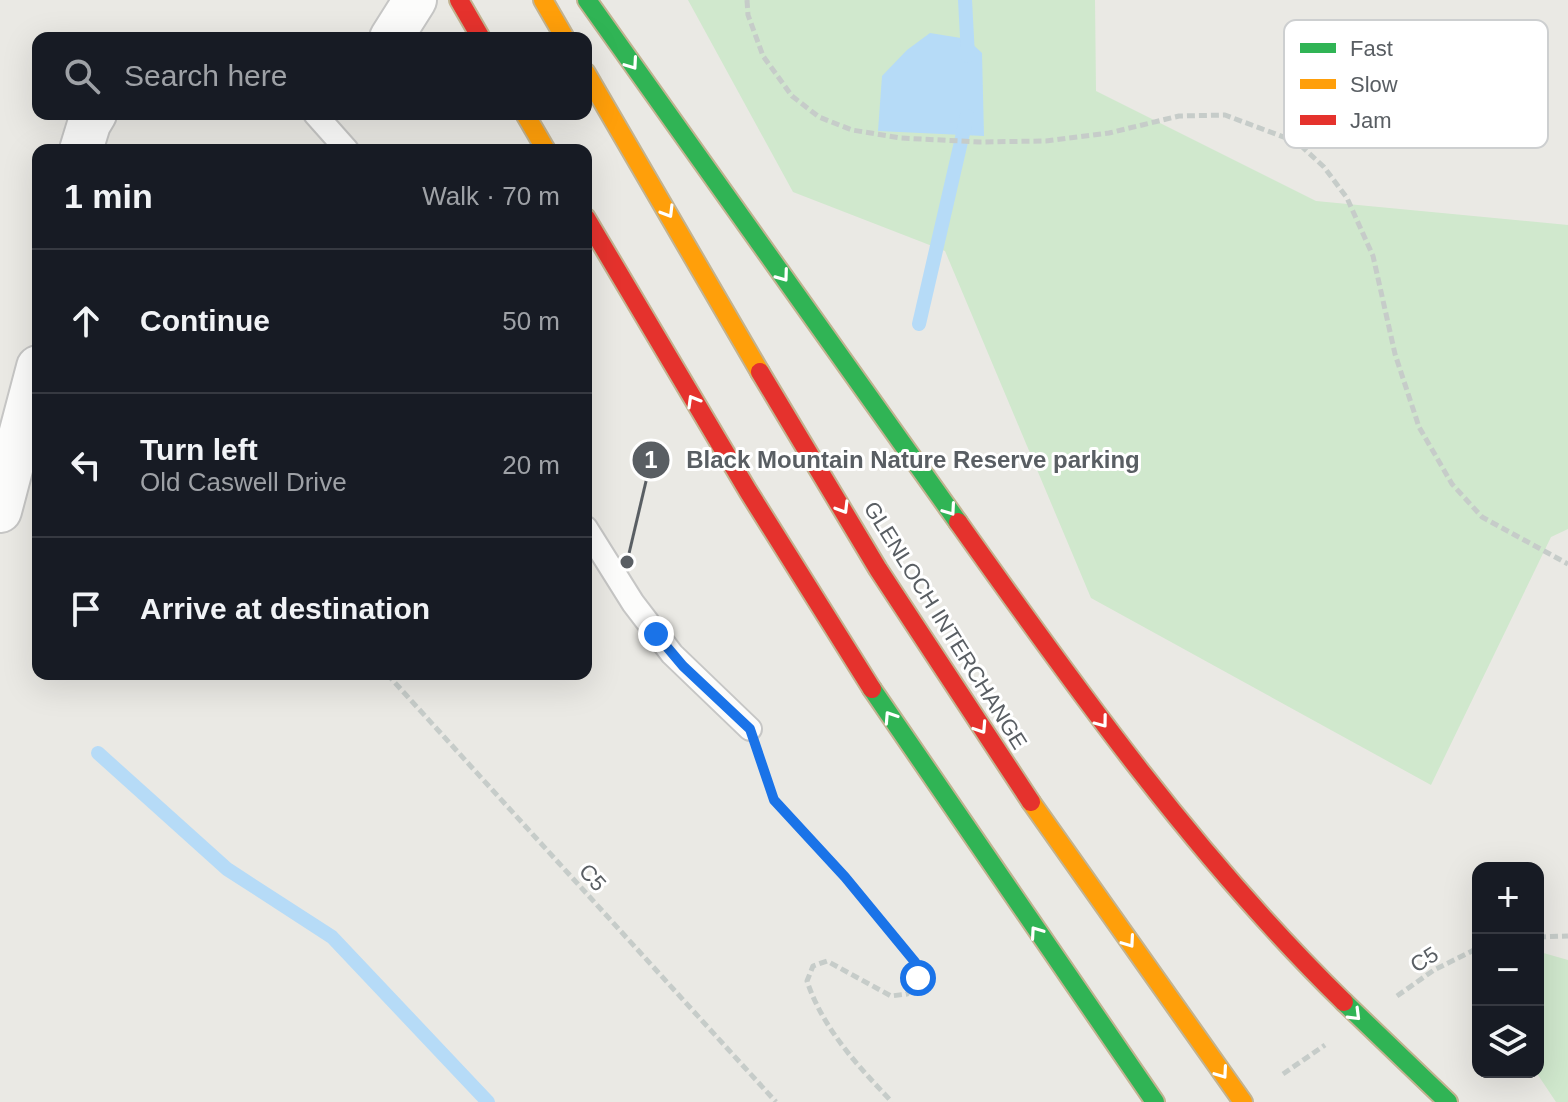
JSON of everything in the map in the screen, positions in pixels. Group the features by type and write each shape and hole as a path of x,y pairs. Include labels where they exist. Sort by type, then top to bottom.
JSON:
{"highway":[{"path":"459,0 478,32"},
{"path":"543,0 562,32"},
{"path":"587,0 1047,648 1115,739 1236,888 1303,962 1448,1102"},
{"name":"GLENLOCH INTERCHANGE","path":"592,83 791,423 920,635 1036,810 1243,1102"},
{"path":"528,120 542,144"},
{"path":"592,228 741,483 850,655 967,833 1155,1102"}],"street":[{"path":"395,32 415,0"},
{"path":"83,144 91,120"},
{"path":"0,511 32,390"}],"lane":[{"path":"320,120 342,144"},
{"path":"592,538 633,603 672,654 750,729"}],"path":[{"path":"747,0 748,15 763,56 792,96 819,117 852,130 901,138 1046,141 1109,133 1179,116 1225,115 1284,137"},
{"path":"1303,148 1324,167 1347,198 1373,256 1395,354 1419,427 1452,484 1482,517 1568,564"},
{"name":"C5","path":"392,680 776,1102"},
{"path":"750,729 774,800 845,877 915,962 918,978 907,994 891,996 827,961 813,966 807,981 814,1001 849,1056 892,1102"},
{"path":"1544,937 1568,936"},
{"name":"C5","path":"1389,1002 1434,970 1472,951"},
{"path":"1283,1074 1336,1037"}],"green space":[{"path":"688,0 1095,0 1096,91 1316,201 1568,225 1568,529 1551,537 1431,785 1091,598 945,251 793,192"},
{"path":"1544,953 1568,960 1568,1102 1556,1102 1540,1078 1544,1078"}],"water":[{"path":"930,33 967,39 982,53 984,136 878,131 882,76 907,50"}],"waterway":[{"path":"965,0 968,56"},
{"path":"919,324 967,116"},
{"path":"98,753 227,869 332,937 488,1102"}],"traffic: fast":[{"path":"587,0 958,522"},
{"path":"872,689 1155,1102"},
{"path":"1344,1002 1448,1102"}],"traffic: slow":[{"path":"543,0 562,32"},
{"path":"592,83 760,372"},
{"path":"528,120 542,144"},
{"path":"1031,802 1243,1102"}],"traffic: jam":[{"path":"459,0 478,32"},
{"path":"592,228 748,491 872,689"},
{"path":"760,372 878,569 1031,802"},
{"path":"958,522 1140,771 1238,890 1344,1002"}],"place":[{"name":"Black Mountain Nature Reserve parking","path":"627,562"}],"route":[{"path":"656,634 683,666 750,729 774,800 845,877 915,962 918,978"}]}
